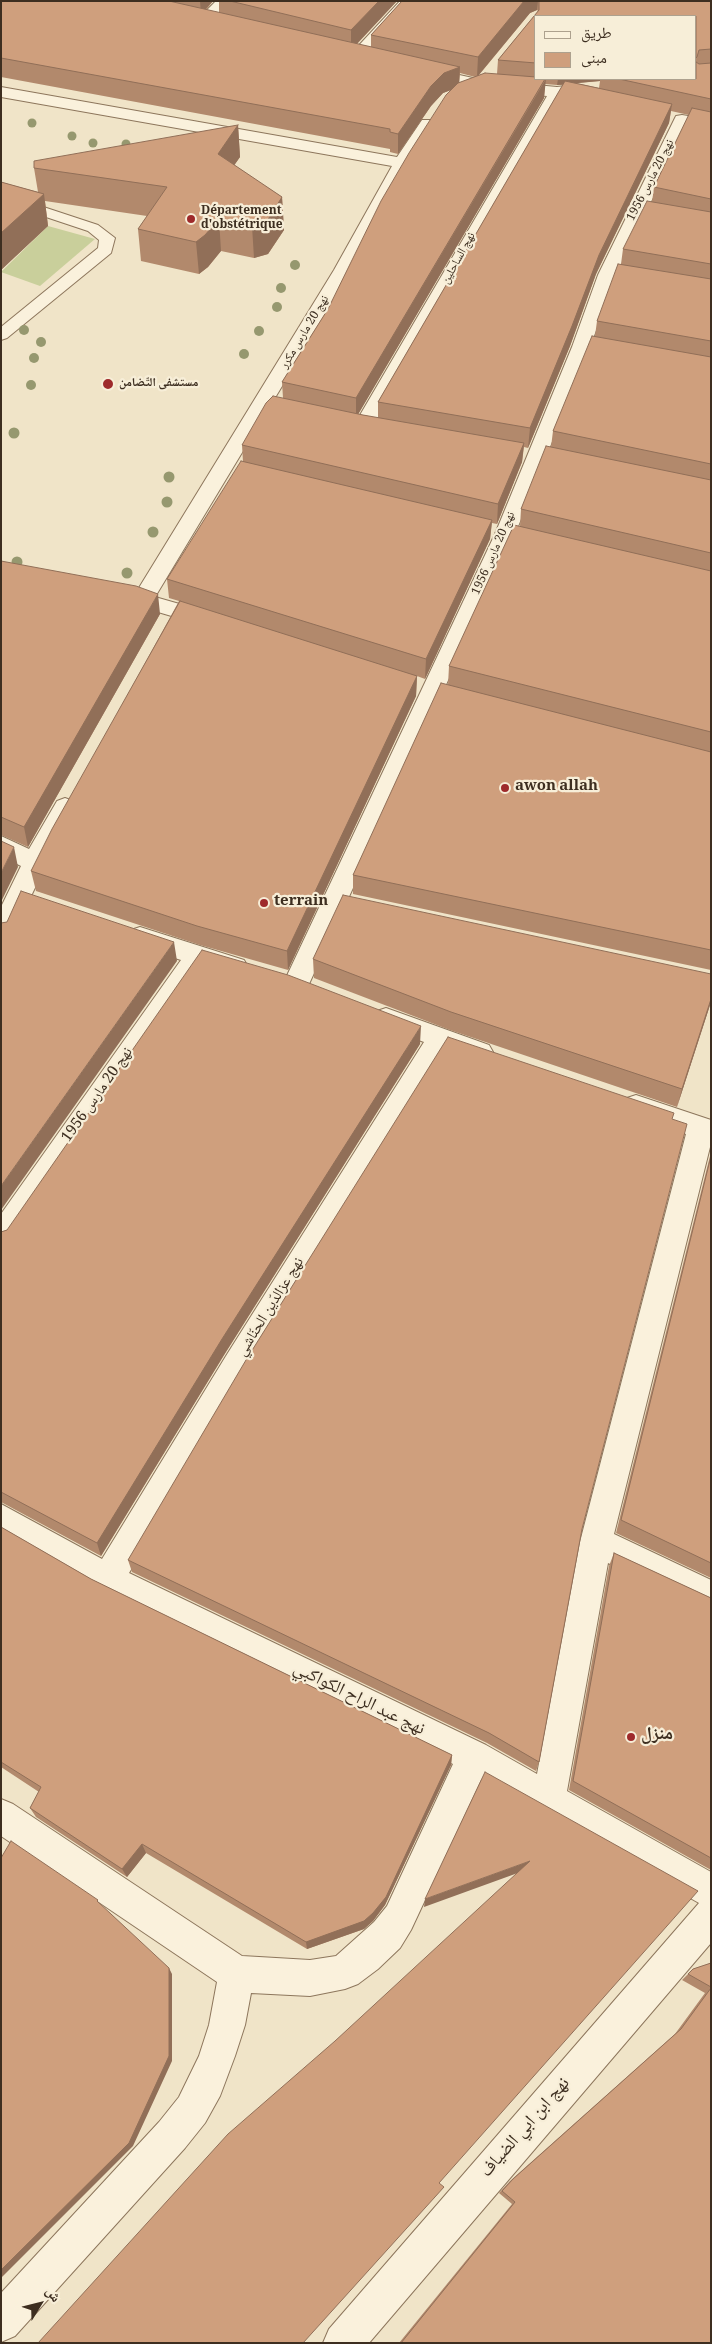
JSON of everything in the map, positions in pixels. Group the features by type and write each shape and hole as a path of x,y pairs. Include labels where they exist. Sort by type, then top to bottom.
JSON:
{"street":[{"path":"205,21 225,1"},
{"path":"356,58 409,1"},
{"path":"187,17 224,25"},
{"path":"337,54 375,62"},
{"path":"404,68 482,85 557,92 615,105"},
{"path":"482,85 494,70"},
{"name":"نهج 20 مارس مكرر","path":"144,599 271,407 402,163 444,104 482,85"},
{"path":"557,92 604,87"},
{"path":"1,92 402,163"},
{"name":"نهج الساحلين","path":"364,427 557,92"},
{"name":"نهج 20 مارس 1956","path":"1,1236 197,956 305,988 344,903 432,691 505,534 537,457 590,349 616,277 645,214 682,120"},
{"path":"106,590 144,599 171,618 233,628"},
{"path":"1,933 29,900 36,863 75,788"},
{"path":"1,845 36,863"},
{"path":"113,928 197,956"},
{"path":"368,1011 503,1060"},
{"name":"نهج عزالدّين الحنّاشي","path":"108,1579 236,1365 440,1038"},
{"path":"549,1799 596,1542 706,1130 611,1097"},
{"name":"نهج عبد الراح الكواكبي","path":"1,1519 108,1579 474,1757 711,1891"},
{"path":"596,1542 711,1596"},
{"path":"3,1820 236,1974 310,1978 328,1976 345,1971 365,1956 387,1934 399,1918 474,1757"},
{"name":"نهج ابن ابي الضياف","path":"343,2343 711,1916"},
{"path":"1,2322 172,2135 192,2110 217,2056 227,2025 236,1974"}],"lane":[{"path":"1,197 93,228 106,238 106,250 1,336"}],"green space":[{"path":"48,226 95,239 40,286 1,272"}],"building":[{"path":"1,1 169,1 460,67 444,73 431,86 398,134 390,132 390,129 1,58"},
{"path":"230,1 379,1 351,30"},
{"path":"402,1 524,1 478,57 371,35"},
{"path":"539,1 711,1 711,49 699,50 697,57 697,15 535,15 539,10"},
{"path":"534,16 534,63 498,60"},
{"path":"697,63 711,63 711,99 624,80 697,80"},
{"path":"485,73 534,77 534,80 544,80 356,398 282,382 328,309 381,201 409,153 446,95 458,83"},
{"path":"565,81 672,104 599,255 530,428 378,402"},
{"path":"692,108 711,112 711,199 654,187"},
{"path":"238,125 218,154 282,197 267,221 252,226 219,219 196,242 138,229 167,187 34,168 34,161"},
{"path":"1,182 44,194 1,233"},
{"path":"647,201 711,212 711,264 623,249"},
{"path":"618,264 711,279 711,341 597,321"},
{"path":"592,336 711,357 711,464 553,431"},
{"path":"273,396 363,415 524,443 498,504 242,445 266,403"},
{"path":"546,446 711,480 711,553 521,509"},
{"path":"241,461 492,520 426,659 167,579"},
{"path":"514,525 711,571 711,732 449,666"},
{"path":"1,561 136,586 158,594 24,827 1,817"},
{"path":"180,601 417,676 287,951 197,926 31,871 52,829"},
{"path":"441,683 711,752 711,950 353,875"},
{"path":"1,841 14,847 1,873"},
{"path":"21,891 174,942 1,1186 1,923 7,922"},
{"path":"343,895 711,974 711,999 682,1089 451,1012 313,959"},
{"path":"202,950 288,975 421,1026 222,1339 97,1543 1,1492 1,1232 7,1230"},
{"path":"448,1037 674,1113 672,1119 687,1124 582,1529 539,1762 489,1733 128,1560 246,1360"},
{"path":"711,1156 711,1563 621,1520"},
{"path":"1,1527 91,1579 452,1755 386,1897 373,1913 364,1921 306,1942 142,1844 122,1869 30,1808 41,1787 1,1762"},
{"path":"614,1553 711,1598 711,1858 573,1781"},
{"path":"485,1772 698,1891 439,2183 444,2187 303,2343 38,2343 228,2134 335,2041 530,1861 425,1899"},
{"path":"11,1841 98,1900 169,1968 169,2056 129,2143 1,2270 1,1858"},
{"path":"711,1963 711,1987 688,1974 693,1969"},
{"path":"711,1988 711,2343 401,2343 515,2202 502,2191 513,2179 681,2029"}],"place":[{"name":"Département d'obstétrique","path":"191,219"},
{"name":"مستشفى التّضامن","path":"108,384"},
{"name":"awon allah","path":"505,788"},
{"name":"terrain","path":"264,903"},
{"name":"منزل","path":"631,1737"}]}
